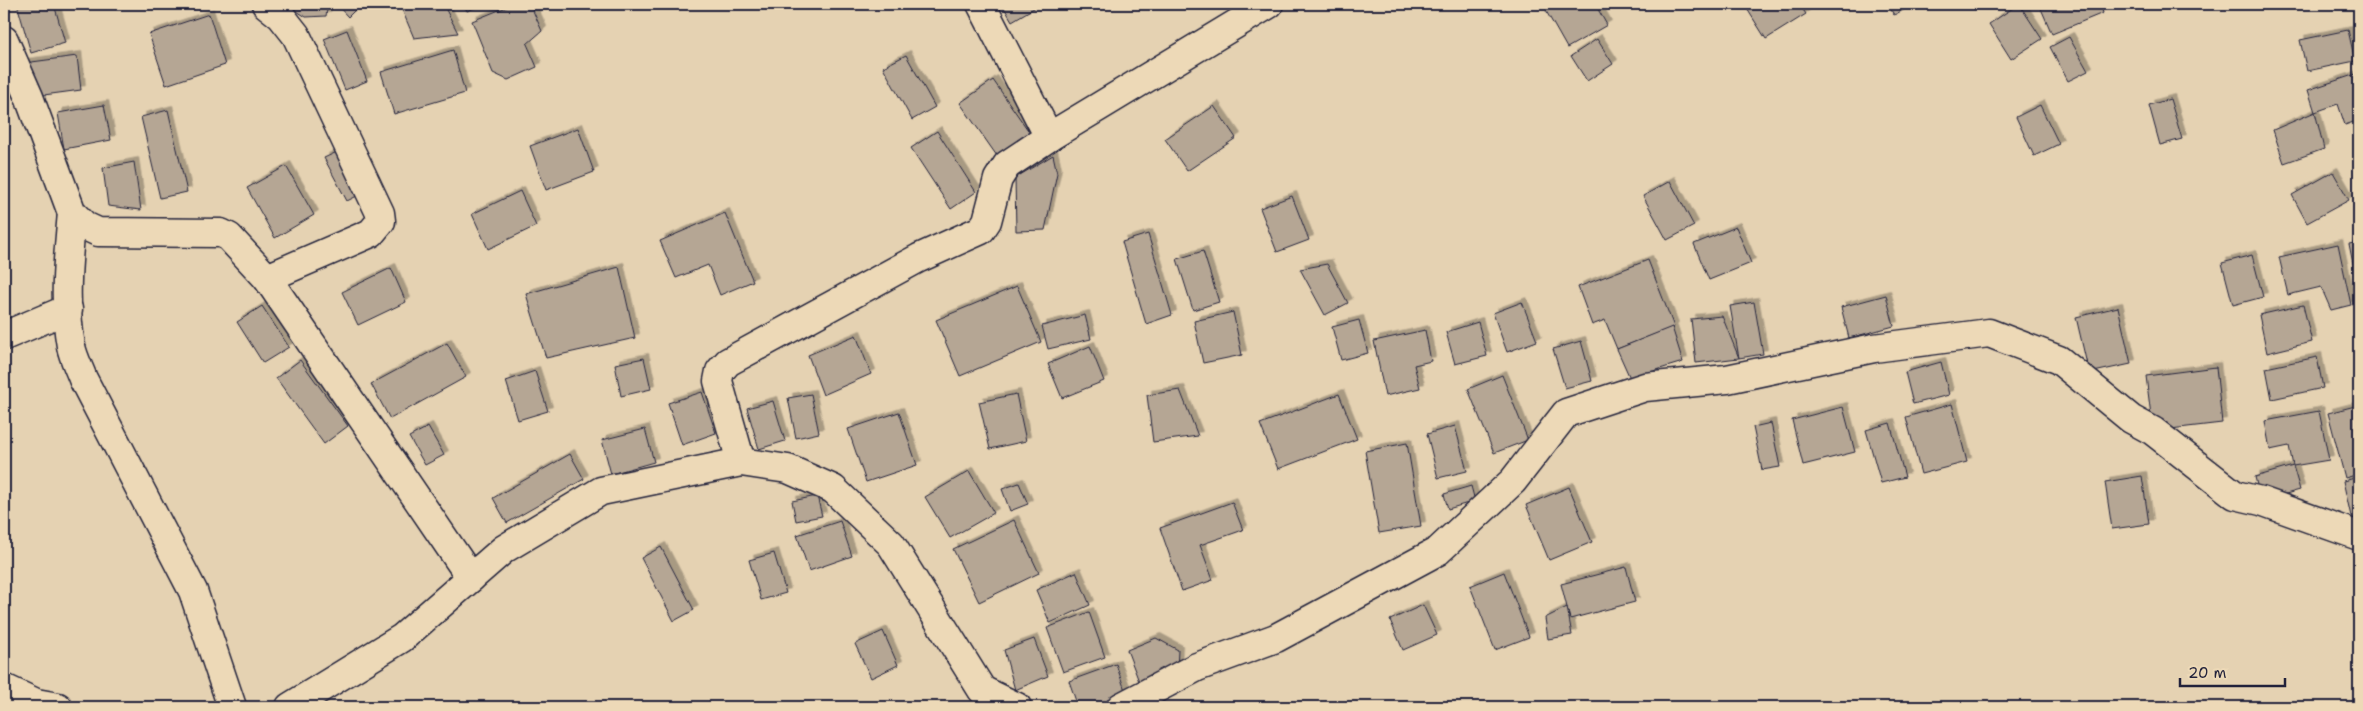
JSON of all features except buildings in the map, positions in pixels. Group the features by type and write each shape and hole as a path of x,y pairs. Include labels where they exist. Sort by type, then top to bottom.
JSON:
{"street":[{"path":"266,4 281,16 296,35 380,213 381,221 371,233 267,278"},
{"path":"981,4 1049,137"},
{"path":"741,462 718,381 720,371 728,362 919,258 981,230 987,221 998,179 1007,165 1049,137 1269,4"},
{"path":"4,40 29,97 72,213 85,226 98,232 221,233 230,237 267,278 471,578"},
{"path":"72,213 68,257 68,309 71,347 83,379 192,591 232,707"},
{"path":"4,336 68,309"},
{"path":"1120,707 1196,667 1276,638 1438,551 1513,481 1566,413 1645,387 1727,379 1874,348 1989,332 2059,360 2131,420 2153,431 2235,495 2262,501 2359,536"},
{"path":"290,707 402,638 504,549 601,491 741,462 788,469 833,489 891,544 982,690 1017,707"},
{"path":"4,688 36,703 58,707"}]}
